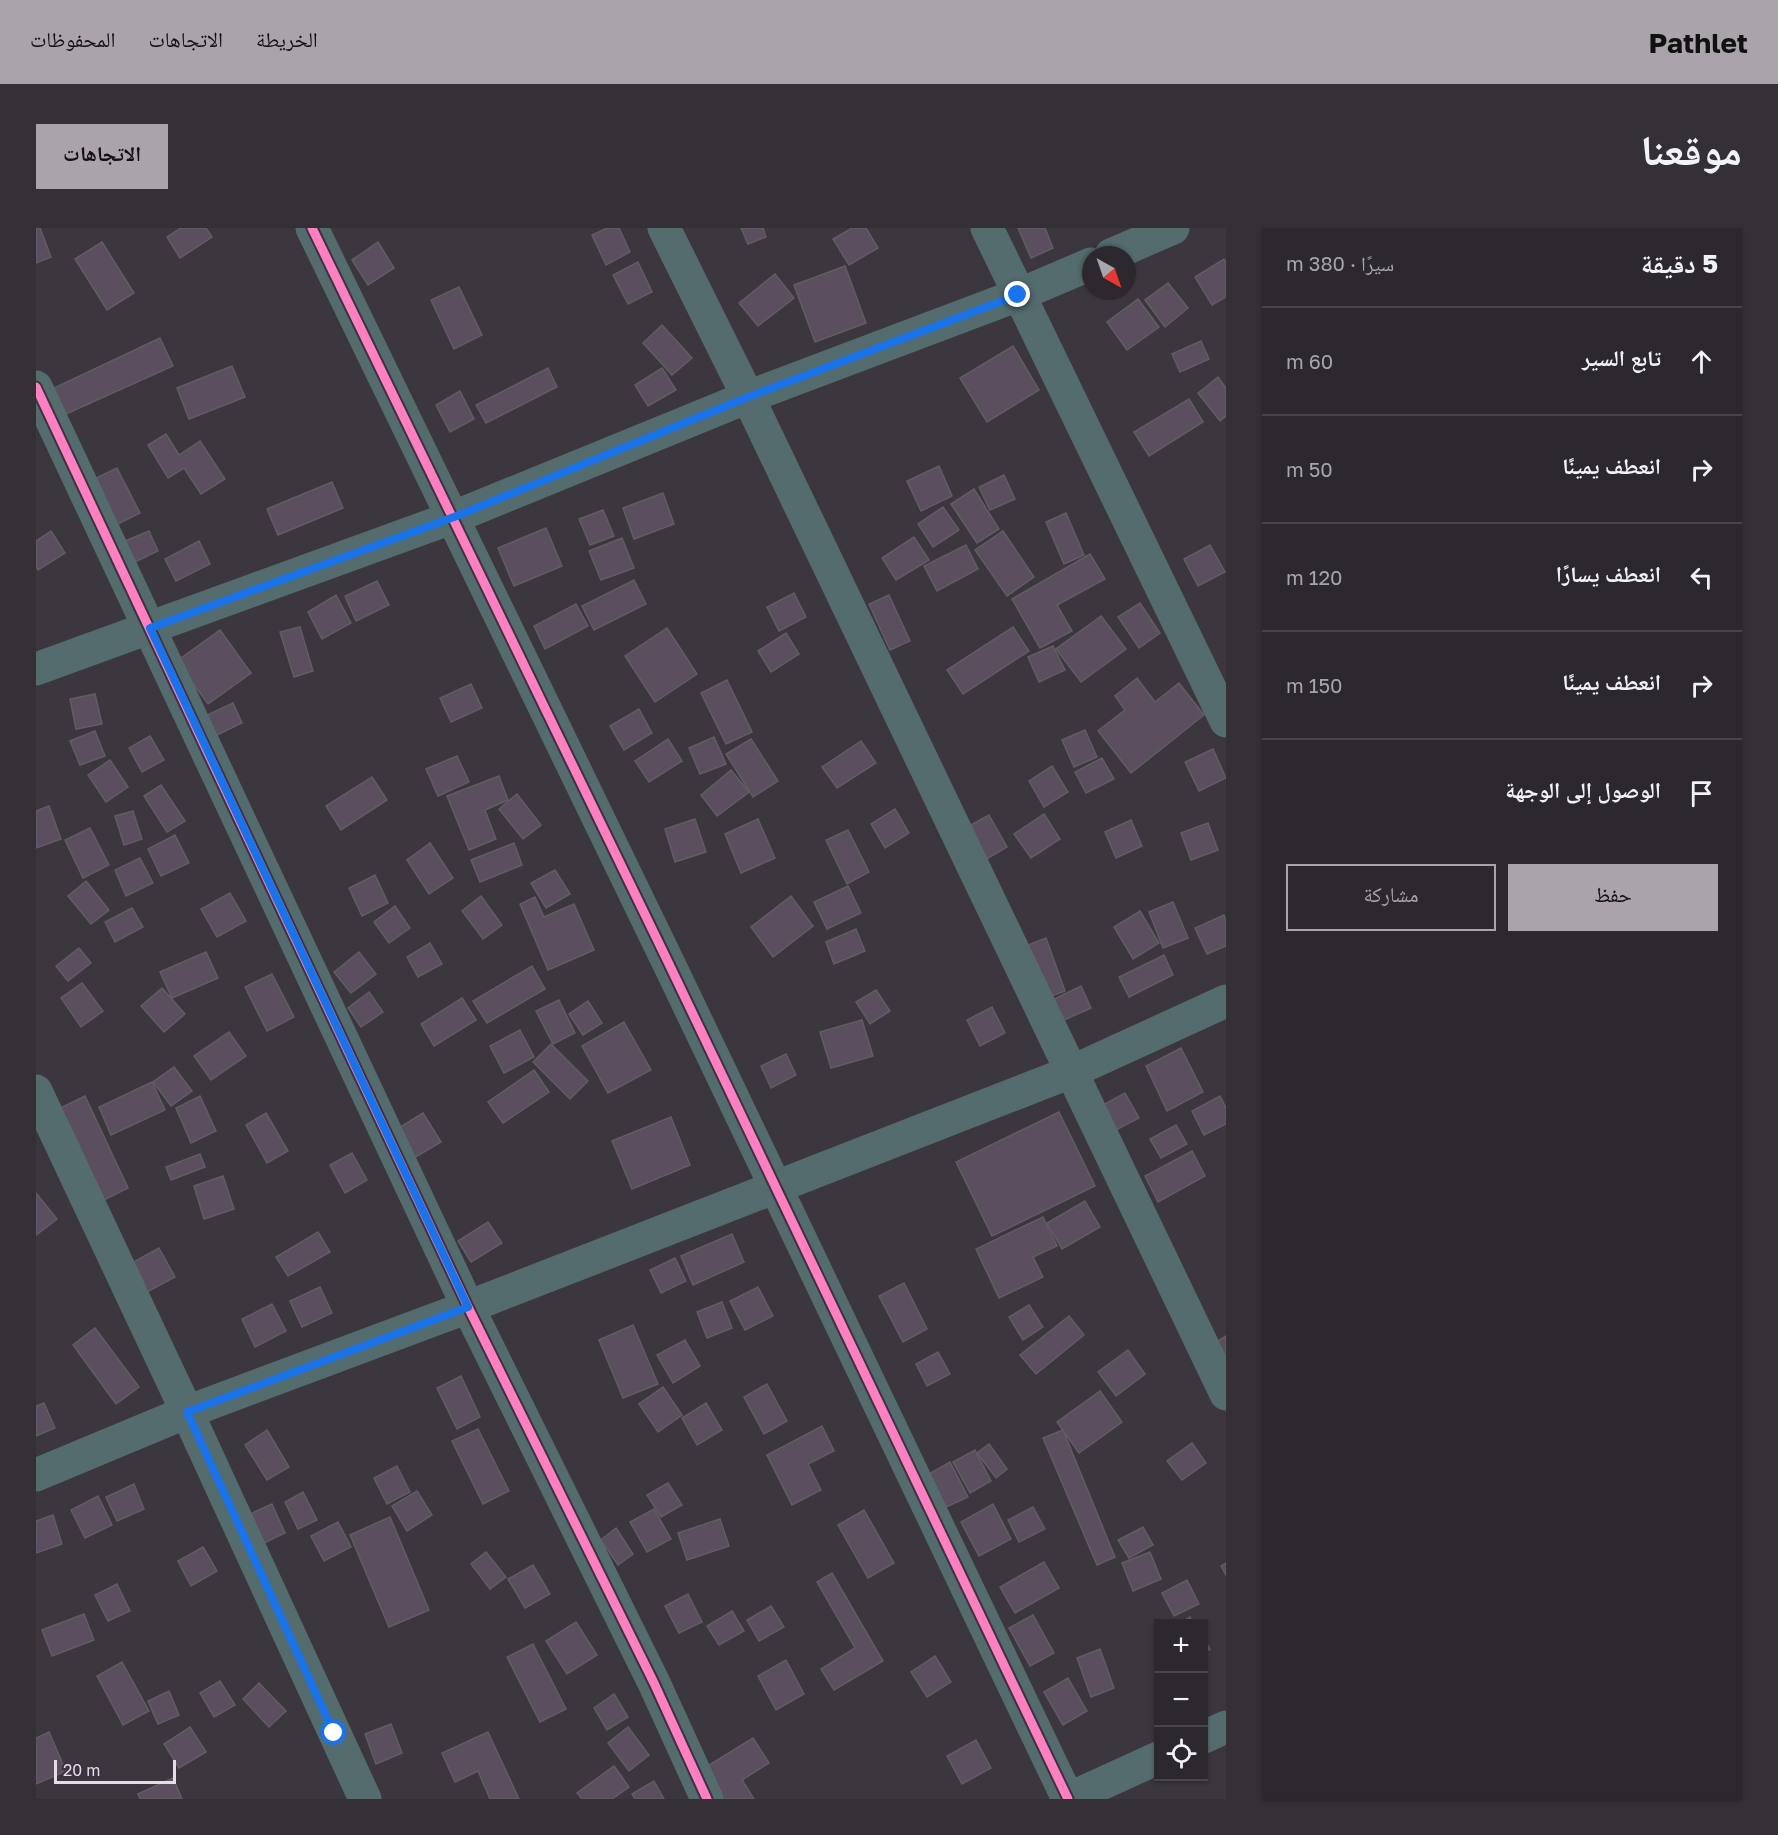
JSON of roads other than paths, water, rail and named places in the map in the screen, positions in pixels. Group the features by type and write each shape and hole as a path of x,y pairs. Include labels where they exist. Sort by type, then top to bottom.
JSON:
{"street":[{"path":"312,228 777,1187 1068,1799 1154,1760"},
{"path":"664,228 748,397 1226,1394"},
{"path":"987,228 1226,721"},
{"path":"1132,246 1173,228"},
{"path":"36,669 454,517 748,397 1018,295 1082,268"},
{"path":"36,387 468,1307 654,1683 707,1799"},
{"path":"36,1475 187,1412 468,1307 1071,1072 1226,1001"},
{"path":"36,1091 365,1799"},
{"path":"1208,1735 1226,1727"}]}
